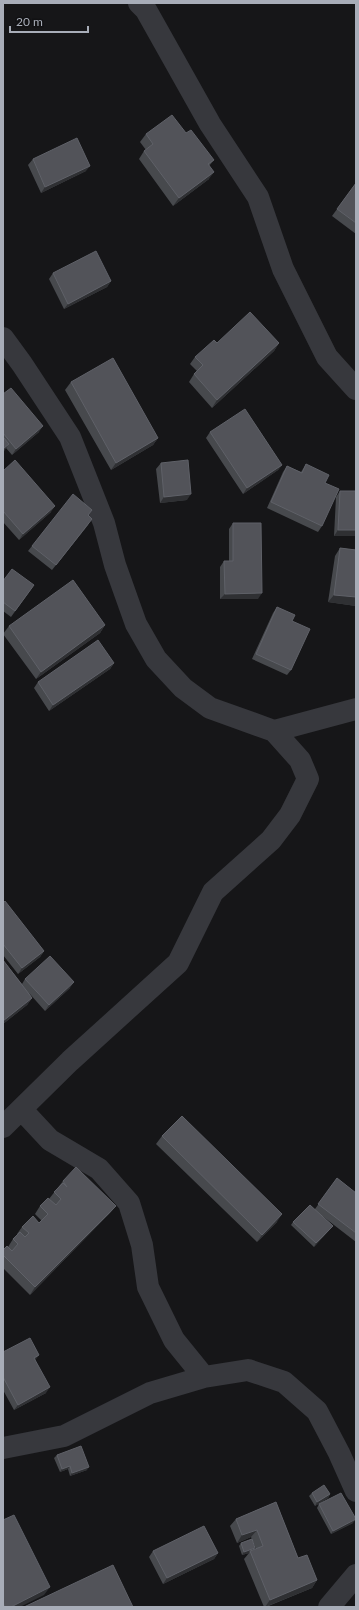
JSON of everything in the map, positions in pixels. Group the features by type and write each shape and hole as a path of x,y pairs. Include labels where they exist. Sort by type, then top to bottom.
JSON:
{"street":[{"path":"139,3 146,10 210,124 258,197 283,269 327,357 356,388"},
{"path":"3,338 70,437 104,523 115,565 136,624 156,659 183,688 210,708 274,731 300,760 308,779 290,815 271,840 213,892 178,963 70,1061 22,1110 3,1127"},
{"path":"274,731 356,709"},
{"path":"22,1110 50,1140 99,1169 129,1203 142,1245 148,1287 174,1340 204,1377"},
{"path":"3,1448 64,1436 150,1393 204,1377 248,1370 284,1382 317,1412 340,1453 356,1491"},
{"path":"329,1607 356,1575"}],"building":[{"path":"172,115 186,133 191,130 214,160 208,164 214,172 179,198 144,151 153,144 146,134"},
{"path":"77,138 90,166 45,187 33,159"},
{"path":"356,183 356,223 337,209"},
{"path":"96,251 111,281 68,304 53,273"},
{"path":"250,312 279,343 217,400 194,374 203,365 195,357 214,340 217,343"},
{"path":"113,358 158,438 116,463 71,382"},
{"path":"11,388 43,426 16,449 3,433 3,394"},
{"path":"245,409 282,465 247,488 210,432"},
{"path":"3,437 9,444 3,449"},
{"path":"15,460 55,506 23,534 3,511 3,471"},
{"path":"188,460 191,494 164,497 161,463"},
{"path":"306,464 329,475 325,483 339,489 322,526 271,502 287,466 302,473"},
{"path":"340,491 356,491 356,530 338,530"},
{"path":"73,494 92,510 88,515 92,519 56,565 32,546"},
{"path":"233,523 261,523 262,593 225,594 224,561 233,561"},
{"path":"340,548 356,550 356,597 334,595"},
{"path":"12,569 34,585 15,611 3,602 3,581"},
{"path":"73,580 105,625 41,672 9,626"},
{"path":"277,607 295,615 292,621 310,629 291,670 256,654"},
{"path":"98,640 114,663 53,705 38,682"},
{"path":"5,901 44,951 22,968 3,944 3,903"},
{"path":"50,956 74,982 49,1005 25,979"},
{"path":"3,960 32,998 3,1021"},
{"path":"182,1116 282,1214 262,1235 162,1136"},
{"path":"76,1167 116,1206 35,1287 3,1255 3,1250 7,1246 12,1251 18,1244 13,1239 20,1232 25,1237 29,1233 22,1227 33,1216 39,1223 48,1214 40,1206 48,1198 56,1205 61,1199 54,1192 63,1183 67,1187 63,1181"},
{"path":"337,1178 356,1193 356,1233 318,1204"},
{"path":"310,1205 333,1226 316,1243 293,1222"},
{"path":"30,1338 39,1355 34,1358 50,1387 18,1405 3,1377 3,1352"},
{"path":"81,1446 89,1467 72,1473 70,1466 62,1469 57,1455"},
{"path":"324,1485 330,1494 317,1502 312,1493"},
{"path":"341,1493 356,1519 333,1531 319,1504"},
{"path":"276,1502 298,1558 307,1555 317,1580 270,1600 250,1551 263,1546 257,1530 242,1535 236,1519"},
{"path":"14,1515 50,1587 11,1607 5,1607 3,1602 3,1520"},
{"path":"204,1526 218,1553 167,1578 153,1551"},
{"path":"252,1539 255,1548 244,1552 241,1543"},
{"path":"113,1565 133,1607 24,1607"}]}
